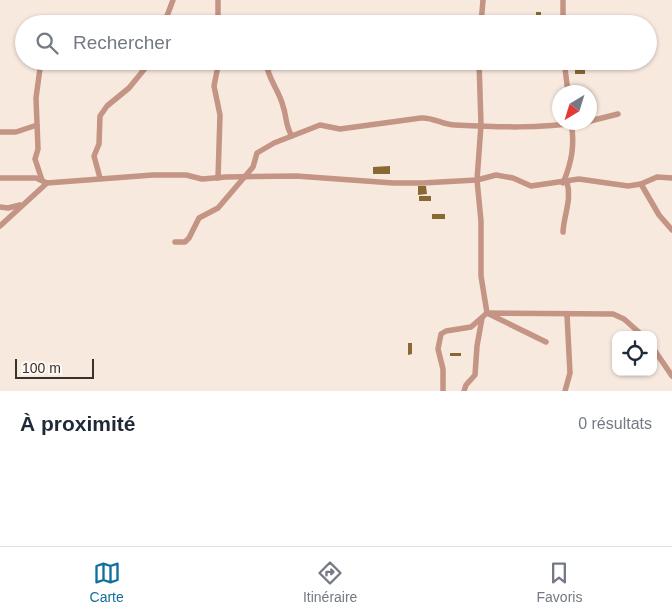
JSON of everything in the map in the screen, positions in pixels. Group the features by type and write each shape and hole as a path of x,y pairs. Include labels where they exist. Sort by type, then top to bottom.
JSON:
{"street":[{"path":"167,15 173,0"},
{"path":"218,0 218,15"},
{"path":"482,15 484,0"},
{"path":"562,0 562,15"},
{"path":"40,70 36,98 38,150 35,159 44,181"},
{"path":"100,178 94,156 98,144 100,116 107,106 129,88 144,70"},
{"path":"217,70 214,86 220,115 218,178"},
{"path":"268,70 283,105 286,126 292,136"},
{"path":"479,70 481,125 477,180 481,221 481,276 487,313"},
{"path":"565,70 567,85"},
{"path":"597,119 618,114"},
{"path":"175,242 184,242 189,238 199,218 218,208 253,167 257,153 320,125 340,128 429,118 453,125 552,126"},
{"path":"0,132 16,132 36,125"},
{"path":"563,232 564,220 570,201 565,182 571,162 573,143 572,130"},
{"path":"571,162 574,175 579,179"},
{"path":"0,178 44,181 186,175 202,179 326,177 393,183 477,180 496,175 513,178 531,186 579,179 628,186 641,184 657,177 672,178"},
{"path":"0,226 44,181"},
{"path":"641,184 659,215 672,230"},
{"path":"0,207 8,208 22,204"},
{"path":"487,313 546,342"},
{"path":"443,391 443,369 438,349 439,339 446,331 466,329 487,313 613,314 624,319 638,331"},
{"path":"564,391 570,367 567,315"},
{"path":"464,391 466,385 475,375 477,346 482,318"},
{"path":"657,354 672,376"}],"building":[{"path":"575,70 585,70 585,74 575,74"},
{"path":"390,166 390,174 373,174 373,167"},
{"path":"418,186 426,186 427,194 418,195"},
{"path":"419,196 431,196 431,201 419,201"},
{"path":"432,214 445,214 445,219 432,219"},
{"path":"408,343 412,343 412,354 408,355"},
{"path":"450,353 461,353 461,356 450,356"}]}
